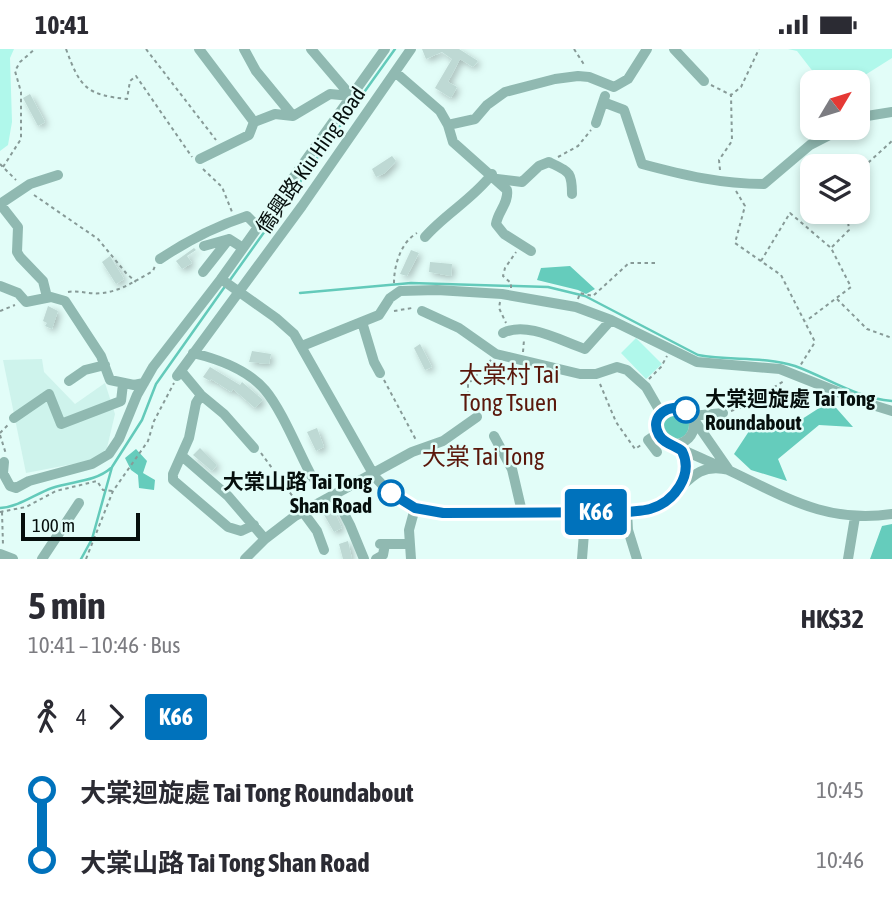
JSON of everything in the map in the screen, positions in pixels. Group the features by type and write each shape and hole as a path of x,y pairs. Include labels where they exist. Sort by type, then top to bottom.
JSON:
{"street":[{"path":"199,49 254,122"},
{"path":"244,49 256,71 293,116"},
{"path":"312,49 351,96"},
{"path":"4,462 3,473 10,486 16,488 29,481 92,464 109,454 119,439 144,383 385,49"},
{"name":"僑興路 Kiu Hing Road","path":"179,373 411,49"},
{"path":"448,125 475,119 487,105 505,92 555,79 589,76 614,87 628,79 647,49"},
{"path":"674,49 704,81"},
{"path":"396,72 440,111 453,142 507,190 508,199 496,224 504,234 526,249"},
{"path":"596,123 608,86"},
{"path":"200,159 249,135 254,122 275,114 293,116 330,94 351,96"},
{"path":"603,102 624,110 642,164 688,177 726,183 764,184 820,140"},
{"path":"870,116 892,112"},
{"path":"494,176 522,182 538,166 549,162 568,172 572,179 572,194"},
{"path":"47,297 43,281 17,252 18,227 1,204 24,187 58,175"},
{"path":"427,235 494,176"},
{"path":"160,259 188,241 247,216 258,227"},
{"path":"204,246 229,239 243,248"},
{"path":"203,272 229,239"},
{"path":"221,279 285,325 302,346 373,474 390,493 415,508 443,513 627,512 659,505 694,475 704,470 729,470"},
{"path":"0,286 18,293 26,302 47,297 59,298 67,303 105,365 110,380 134,385 144,383"},
{"path":"302,346 379,315 390,298 400,291 502,294 576,307 611,320 697,362 797,370 863,402 892,411"},
{"path":"422,311 459,328 496,354 580,374 596,374 617,367 627,370 644,385 661,413"},
{"path":"506,331 525,329 585,349 611,320"},
{"path":"362,322 380,373"},
{"path":"193,353 214,358 260,385 312,477"},
{"path":"69,380 85,370 105,365"},
{"path":"179,373 224,414 254,448"},
{"path":"14,418 50,394 61,424 121,401 123,384"},
{"path":"201,395 173,478 234,530 241,531 254,525"},
{"path":"680,486 687,467 684,455 658,433 657,421 661,413 678,401 729,470"},
{"path":"693,419 723,413"},
{"path":"246,559 265,539 303,512 412,452 443,441 477,417"},
{"path":"675,446 689,439 693,419"},
{"path":"657,452 648,440 658,433"},
{"path":"494,436 512,470 522,512"},
{"path":"675,446 808,507 855,517 892,514"},
{"path":"182,456 233,501 265,539"},
{"path":"193,497 209,479"},
{"path":"335,496 364,559"},
{"path":"217,517 233,501"},
{"path":"42,559 79,503"},
{"path":"411,559 409,530 415,508"},
{"path":"303,512 317,531 324,550"},
{"path":"575,512 584,533 582,559"},
{"path":"627,512 628,530 637,559"},
{"path":"849,559 855,517"},
{"path":"376,559 383,555 382,544 409,544"},
{"path":"0,552 13,559"}],"path":[{"path":"34,49 15,71 21,92 21,139 1,166 24,187 98,239 136,282"},
{"path":"66,49 77,78 100,97 127,99 130,81 136,76 196,162 222,187 235,220"},
{"path":"146,49 222,148"},
{"path":"574,49 582,59 589,76"},
{"path":"731,95 741,87 759,49"},
{"path":"704,81 731,95"},
{"path":"723,413 740,408 797,370 815,342 781,275 735,243 745,206 726,183 719,160 732,141 731,95"},
{"path":"549,162 578,146 596,123"},
{"path":"870,161 892,141"},
{"path":"761,261 790,213 831,248 851,287 805,322"},
{"path":"831,248 849,230 848,224"},
{"path":"394,279 396,265 410,237 418,232 427,235"},
{"path":"511,283 504,279 503,274 510,260 526,249"},
{"path":"67,292 79,290 102,293 122,288 153,271 160,259"},
{"path":"580,293 593,296 629,263 656,263"},
{"path":"502,294 499,307 506,331"},
{"path":"836,298 867,329 892,338"},
{"path":"0,311 26,302"},
{"path":"379,315 405,308 422,311"},
{"path":"523,359 525,329"},
{"path":"644,385 661,367 671,349"},
{"path":"477,417 468,394 468,384 496,354"},
{"path":"86,559 112,491 148,441 154,421 179,373"},
{"path":"380,373 421,450"},
{"path":"596,374 616,422 635,449 648,440"},
{"path":"0,433 14,418"},
{"path":"254,448 260,451 303,512"},
{"path":"0,552 4,547 1,511 26,507 63,488 97,481 103,490 112,491"}],"shaded area":[{"path":"42,359 44,372 75,404 105,383 115,414 106,452 94,460 26,473 3,360"}],"green space":[{"path":"0,49 14,49 10,58 12,122 8,145 0,151"},
{"path":"788,49 892,49 892,58 870,72 812,70 797,51"},
{"path":"570,266 595,289 586,294 537,280 541,268"},
{"path":"636,338 662,364 646,379 621,353"},
{"path":"830,401 853,427 819,425 778,459 787,481 751,470 734,454 755,422 799,421"},
{"path":"675,411 685,415 689,425 685,435 675,439 665,435 661,425 665,415"},
{"path":"136,449 147,461 143,473 155,480 154,490 139,488 138,475 131,470 125,458"},
{"path":"892,524 892,559 870,559 882,526"}],"building":[{"path":"422,49 459,49 478,61 473,67 460,59 448,82 457,87 451,98 435,88 452,59 442,52 426,59"},
{"path":"30,94 45,122 38,126 23,98"},
{"path":"392,156 396,161 385,173 376,177 372,169"},
{"path":"194,248 196,250 187,256 192,263 182,269 176,261"},
{"path":"411,250 419,253 407,276 400,274"},
{"path":"110,256 124,279 116,284 102,262"},
{"path":"430,262 452,264 451,276 429,272"},
{"path":"48,306 58,311 52,329 45,326 47,323 43,321"},
{"path":"420,344 432,367 425,370 414,348"},
{"path":"252,351 271,354 269,364 249,362"},
{"path":"210,367 240,385 242,382 263,400 255,408 233,389 231,392 203,377"},
{"path":"317,428 324,447 316,451 307,432"},
{"path":"200,448 217,465 212,471 193,455"},
{"path":"333,509 342,528 334,532 323,513"},
{"path":"348,541 352,559 343,559 339,544"}],"waterway":[{"path":"230,280 395,49"},
{"path":"300,293 411,283 548,287 585,296 698,355 783,363 854,392 892,401"},
{"path":"81,559 92,539 112,467 142,420 156,384 226,285"},
{"path":"0,508 20,503 52,488 98,476 111,468"}],"bus line":[{"name":"K66","path":"391,493 415,508 443,513 627,512 650,509 675,492 685,477 687,467 682,451 666,442 658,433 656,427 659,415 668,408 679,407 686,410"}],"place":[{"name":"大棠迴旋處 Tai Tong Roundabout","path":"686,410"},
{"name":"大棠山路 Tai Tong Shan Road","path":"391,493"}],"district":[{"name":"大棠村 Tai Tong Tsuen","path":"509,388"},
{"name":"大棠 Tai Tong","path":"483,456"}]}
